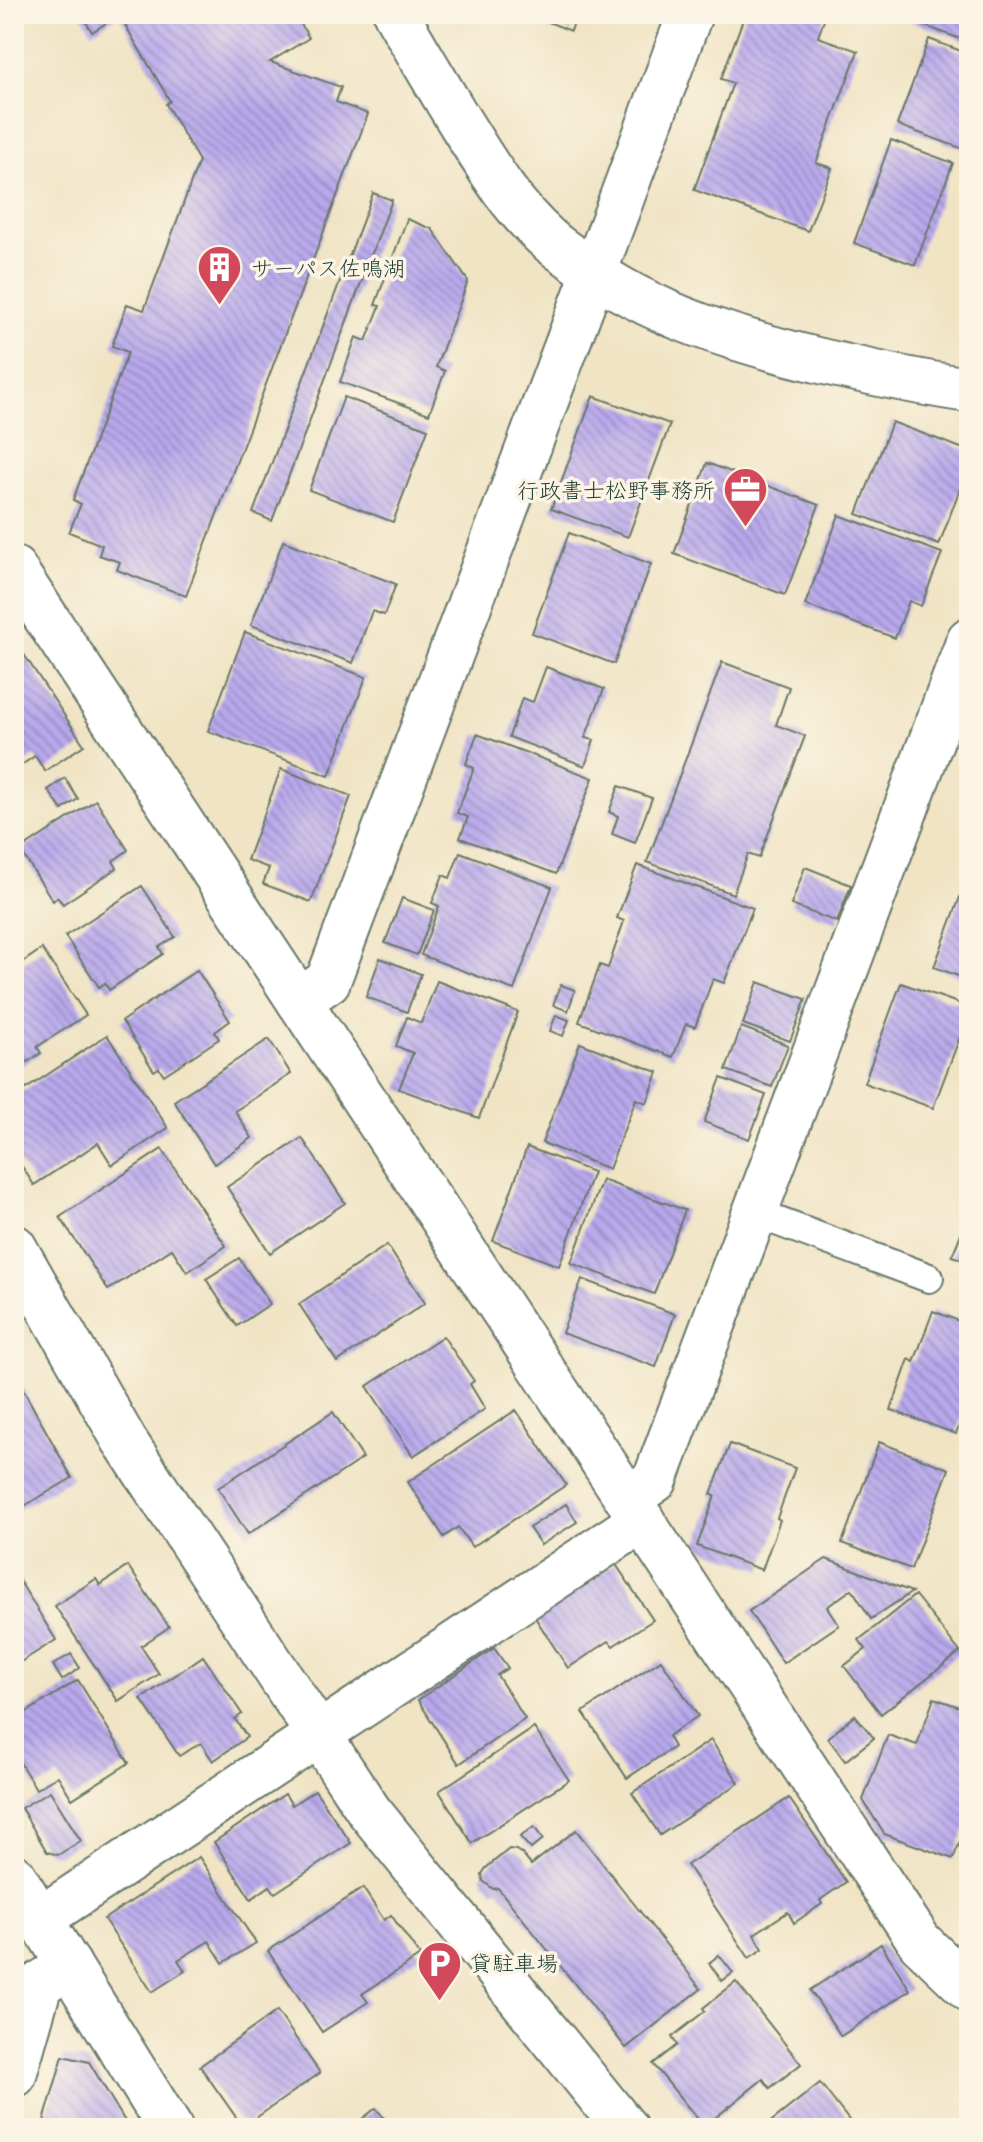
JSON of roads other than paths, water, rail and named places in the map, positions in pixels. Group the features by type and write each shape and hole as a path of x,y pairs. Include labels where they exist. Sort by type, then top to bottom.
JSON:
{"street":[{"path":"396,14 480,154 512,199 549,240 594,273 647,304 729,337 911,382 969,390"},
{"path":"299,1001 328,981 690,14"},
{"path":"14,569 920,1942 967,1983"},
{"path":"40,1919 318,1734 635,1510 655,1480 969,640"},
{"path":"14,1247 124,1440 369,1811 625,2128"},
{"path":"14,1877 170,2128"},
{"path":"14,2075 40,1984 69,1965"}],"lane":[{"path":"755,1213 929,1278"}],"place":[{"name":"サーパス佐鳴湖","path":"220,307"},
{"name":"行政書士松野事務所","path":"746,529"},
{"name":"貸駐車場","path":"439,2002"}]}
